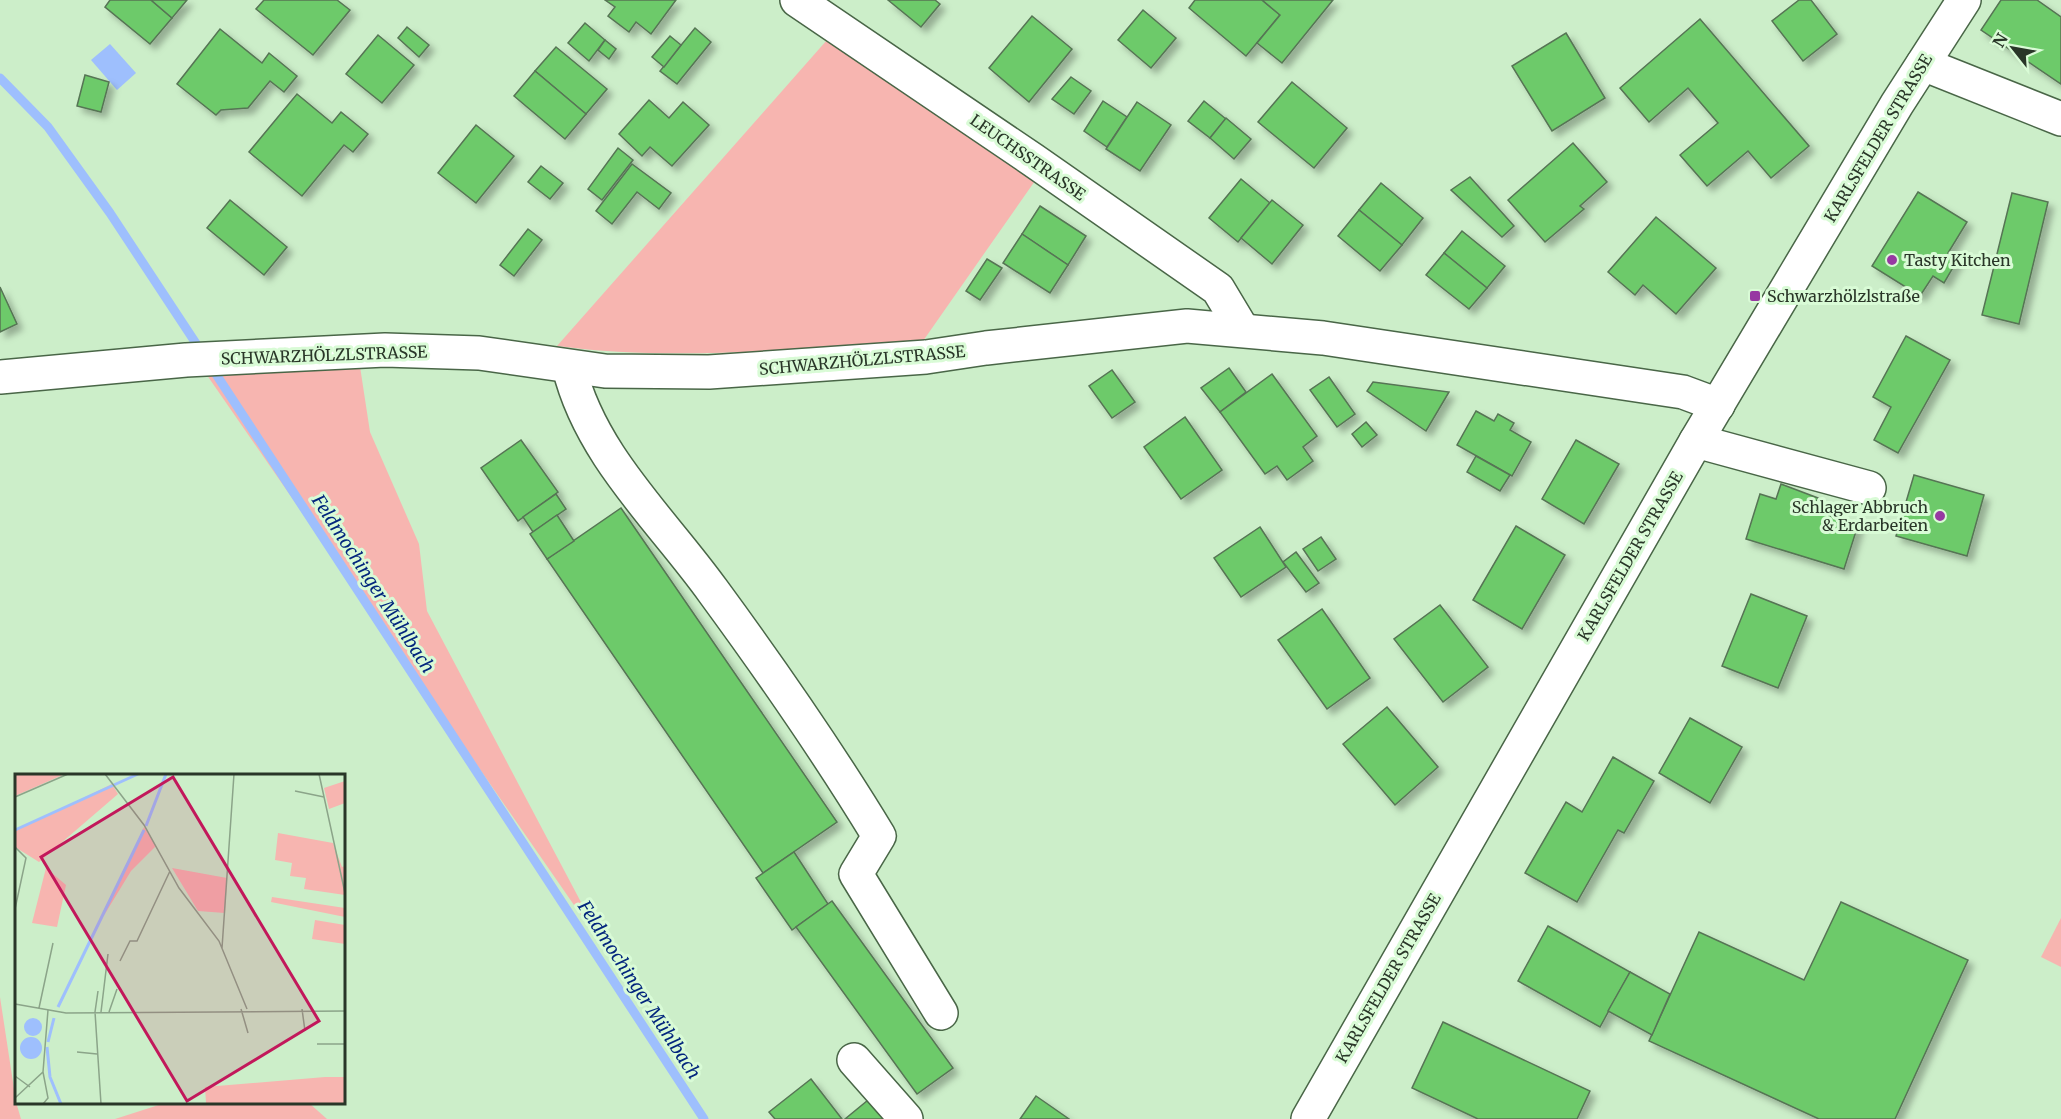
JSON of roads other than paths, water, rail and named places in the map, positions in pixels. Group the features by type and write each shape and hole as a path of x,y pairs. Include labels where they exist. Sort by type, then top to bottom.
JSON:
{"street":[{"name":"LEUCHSSTRASSE","path":"797,0 1034,160 1218,289 1242,329"},
{"name":"KARLSFELDER STRASSE","path":"1308,1119 1695,441 1923,63 1964,0"},
{"path":"1923,63 2061,119"},
{"name":"SCHWARZHÖLZLSTRASSE","path":"0,377 186,360 404,351 478,353 605,371 709,372 926,357 986,348 1186,326 1242,329 1323,338 1683,392 1718,405"},
{"path":"569,367 576,394 590,424 625,479 713,590 879,836 856,874 941,1012"},
{"path":"1695,441 1869,488"},
{"path":"854,1060 906,1119"}],"water":[{"path":"110,44 136,73 117,90 91,60"}],"waterway":[{"name":"Feldmochinger Mühlbach","path":"0,78 48,127 110,213 201,351"},
{"name":"Feldmochinger Mühlbach","path":"210,365 704,1119"}],"place":[{"name":"Tasty Kitchen","path":"1892,260"},
{"name":"Schwarzhölzlstraße","path":"1755,296"},
{"name":"Schlager Abbruch & Erdarbeiten","path":"1940,516"}]}
